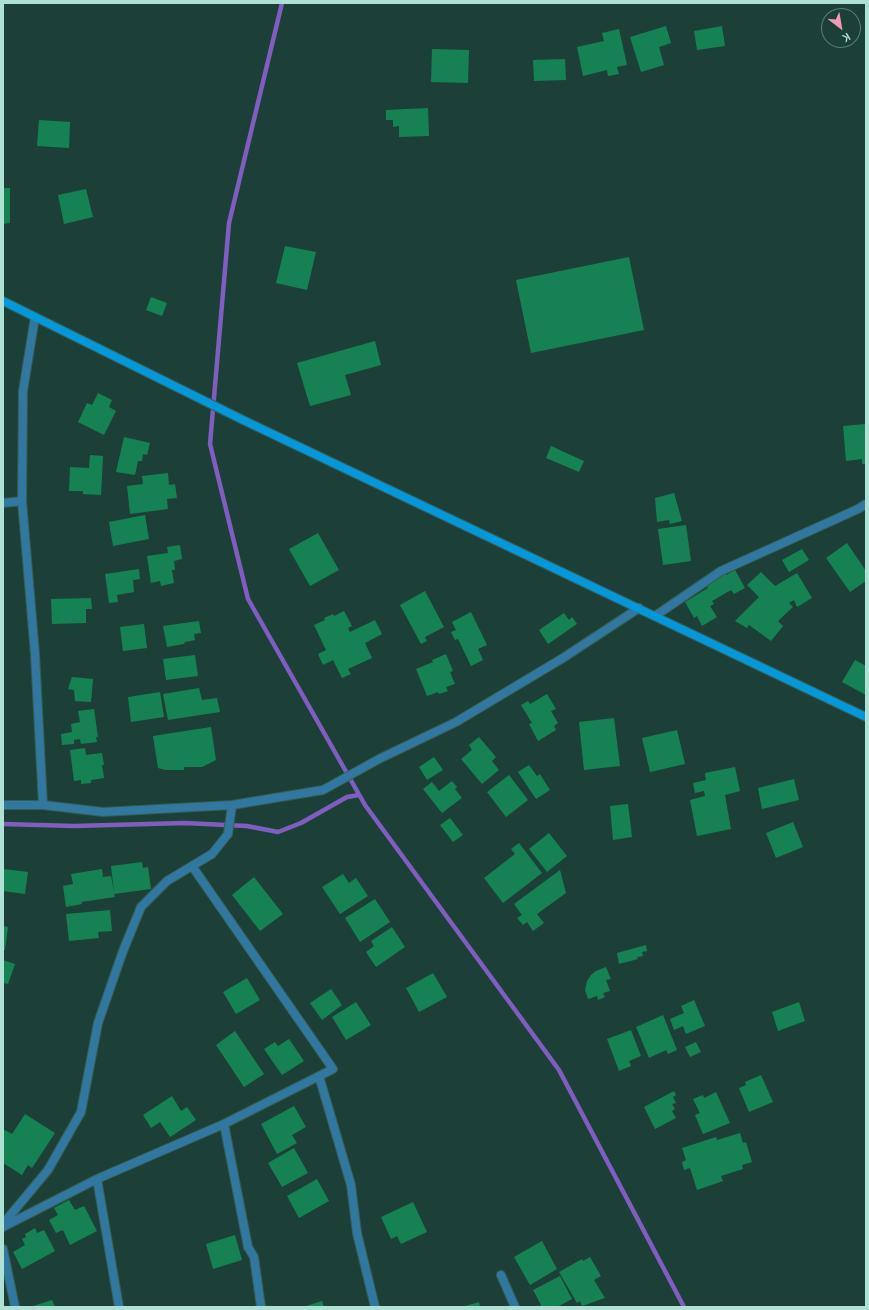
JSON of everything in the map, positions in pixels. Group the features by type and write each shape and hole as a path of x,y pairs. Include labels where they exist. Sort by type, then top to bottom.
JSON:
{"main road":[{"path":"3,301 244,420 866,716"}],"street":[{"path":"35,316 24,391 22,501 35,654 43,805"},
{"path":"3,503 22,501"},
{"path":"655,616 720,571 858,509 866,504"},
{"path":"3,805 43,805 103,812 232,805 323,790 379,759 456,722 563,658 639,608"},
{"path":"3,1226 48,1170 81,1112 98,1023 123,951 141,907 167,881 212,854 228,834 232,805"},
{"path":"3,1226 97,1178 224,1124 333,1069 192,866"},
{"path":"319,1076 351,1185 357,1233 374,1307"},
{"path":"224,1124 248,1247 254,1257 261,1307"},
{"path":"97,1178 120,1307"},
{"path":"3,1249 15,1307"},
{"path":"501,1275 515,1307"}],"building":[{"path":"666,26 671,43 659,47 664,65 641,72 630,37"},
{"path":"722,26 725,46 697,50 694,31"},
{"path":"619,29 627,65 617,67 619,74 608,76 607,70 583,76 577,47 604,41 602,33"},
{"path":"432,49 469,50 468,83 431,82"},
{"path":"565,59 566,80 534,81 533,60"},
{"path":"428,108 429,136 399,137 399,126 393,127 393,120 386,120 386,110"},
{"path":"39,120 70,122 69,148 37,146"},
{"path":"3,188 10,188 10,223 3,224"},
{"path":"86,189 93,217 64,224 58,195"},
{"path":"285,246 316,252 307,290 276,283"},
{"path":"629,257 644,330 531,353 516,280"},
{"path":"151,297 167,303 162,316 146,310"},
{"path":"375,341 381,365 345,375 351,395 310,406 297,363"},
{"path":"98,393 112,400 109,407 116,411 104,435 78,422 87,403 92,405"},
{"path":"866,424 866,464 862,464 862,459 846,461 843,426"},
{"path":"124,437 150,443 147,455 143,454 142,461 138,461 135,475 116,472"},
{"path":"551,446 584,461 579,472 546,458"},
{"path":"90,455 103,456 101,495 83,494 83,491 69,491 70,467 89,468"},
{"path":"168,473 169,485 175,484 177,498 167,499 168,509 130,514 127,486 143,484 142,476"},
{"path":"674,493 682,521 670,524 669,520 657,522 655,498"},
{"path":"145,515 149,539 113,546 109,522"},
{"path":"686,525 691,561 663,565 658,529"},
{"path":"318,533 339,570 310,586 289,549"},
{"path":"847,543 866,571 866,581 850,592 826,558"},
{"path":"180,545 182,559 174,561 175,570 172,570 174,583 161,586 160,581 151,583 147,556 168,553 167,547"},
{"path":"802,549 809,560 789,572 782,560"},
{"path":"139,569 140,579 133,580 134,592 117,595 118,602 109,603 105,574"},
{"path":"735,570 745,588 734,594 731,590 712,601 714,604 710,606 717,617 702,626 697,616 694,618 685,602 708,588 706,584 725,573 726,575"},
{"path":"761,572 775,586 797,573 812,598 797,607 794,600 789,603 793,607 778,621 783,626 771,641 749,625 747,628 735,621 759,597 747,585"},
{"path":"425,591 444,627 425,637 427,641 421,644 400,605"},
{"path":"91,598 92,609 86,609 86,623 52,624 51,599"},
{"path":"344,611 352,626 348,628 350,632 375,620 382,634 365,643 372,658 348,669 351,674 342,678 333,660 323,665 318,654 326,650 314,625 325,620 324,618 333,614 334,616"},
{"path":"471,612 487,645 478,649 483,660 471,666 458,639 455,640 451,632 456,630 452,622"},
{"path":"564,613 569,620 572,617 577,624 548,644 539,630"},
{"path":"199,621 201,633 194,634 195,640 185,642 184,644 167,647 163,626"},
{"path":"144,624 147,648 123,651 120,627"},
{"path":"446,654 453,671 450,672 455,684 446,687 448,691 439,694 438,692 427,696 416,669 433,662 432,660"},
{"path":"195,655 198,676 166,680 163,659"},
{"path":"855,660 866,666 866,695 842,682"},
{"path":"72,677 93,679 91,702 75,701 74,690 68,689"},
{"path":"199,688 202,700 217,698 220,712 168,720 163,694"},
{"path":"160,692 164,717 131,722 128,697"},
{"path":"547,694 556,709 551,711 558,723 554,726 556,730 538,741 529,724 532,723 521,705 528,701 530,704"},
{"path":"94,709 98,737 96,737 97,742 81,744 80,739 74,740 74,744 62,745 61,734 72,732 71,724 80,722 78,711"},
{"path":"614,718 620,766 584,770 579,722"},
{"path":"211,727 216,760 202,767 184,767 184,770 166,770 158,768 153,736"},
{"path":"677,730 685,764 650,772 642,738"},
{"path":"479,737 496,757 492,761 499,770 482,784 461,759 472,750 469,745"},
{"path":"85,748 86,755 102,753 104,778 91,780 91,783 81,784 81,780 74,781 70,750"},
{"path":"434,757 443,770 427,780 419,767"},
{"path":"529,765 537,776 540,774 550,790 536,799 518,772"},
{"path":"735,767 740,791 725,795 731,829 697,836 690,800 705,796 704,791 695,793 693,783 706,780 705,773"},
{"path":"509,775 528,800 506,817 487,792"},
{"path":"794,779 799,800 762,809 758,788"},
{"path":"452,781 457,787 455,789 462,798 442,813 423,789 432,782 439,791"},
{"path":"628,804 632,837 613,840 610,806"},
{"path":"450,818 463,835 453,842 440,825"},
{"path":"793,822 803,847 776,858 766,833"},
{"path":"549,833 567,856 547,872 529,849"},
{"path":"519,843 542,873 503,903 484,878 515,854 511,849"},
{"path":"142,862 143,868 148,867 151,889 114,894 115,897 81,902 82,904 66,907 63,886 73,884 71,874 102,869 103,877 111,876 114,892 111,866"},
{"path":"3,869 28,872 25,894 3,891"},
{"path":"560,870 566,893 537,914 544,923 533,931 527,922 523,925 517,918 522,915 514,904"},
{"path":"343,874 349,883 356,878 368,896 340,914 322,887"},
{"path":"254,877 283,914 260,931 232,895"},
{"path":"375,899 390,922 360,942 345,918"},
{"path":"110,910 112,931 98,932 99,938 69,941 66,914"},
{"path":"3,926 8,927 5,950 3,950"},
{"path":"392,927 405,947 376,967 366,952 374,946 371,941"},
{"path":"646,945 647,951 642,952 643,956 637,957 638,959 619,964 617,953"},
{"path":"3,960 15,964 8,984 3,983"},
{"path":"606,967 611,979 606,980 610,991 603,993 605,997 598,1000 597,996 588,999 585,990 587,981 596,971"},
{"path":"433,973 447,997 419,1012 406,988"},
{"path":"247,978 260,1000 236,1014 223,992"},
{"path":"331,989 342,1005 322,1020 310,1003"},
{"path":"694,1000 705,1026 686,1034 683,1026 674,1030 670,1019 684,1013 681,1006"},
{"path":"356,1002 371,1025 346,1040 332,1017"},
{"path":"799,1002 805,1021 778,1031 772,1012"},
{"path":"663,1015 677,1050 668,1054 666,1050 649,1058 636,1027"},
{"path":"631,1030 641,1056 629,1061 631,1066 619,1071 607,1039"},
{"path":"235,1031 264,1074 244,1087 216,1045"},
{"path":"289,1039 304,1061 282,1075 264,1049 275,1042 278,1046"},
{"path":"696,1042 701,1052 690,1057 685,1047"},
{"path":"761,1075 773,1102 749,1112 739,1088 746,1085 745,1082"},
{"path":"674,1091 676,1095 673,1097 676,1103 672,1104 675,1109 672,1111 676,1118 655,1129 644,1107"},
{"path":"716,1092 730,1123 703,1134 695,1115 700,1113 693,1099 703,1095 704,1098"},
{"path":"172,1096 181,1111 187,1107 196,1120 170,1137 160,1122 151,1128 143,1115"},
{"path":"294,1106 306,1127 292,1135 297,1143 277,1154 261,1124"},
{"path":"25,1114 55,1133 32,1168 28,1165 22,1175 3,1163 3,1132 5,1130 12,1134"},
{"path":"740,1133 743,1143 746,1142 752,1162 742,1165 743,1169 721,1176 723,1181 697,1190 690,1168 684,1170 682,1162 686,1160 682,1148 716,1137 717,1140"},
{"path":"294,1148 308,1173 282,1187 268,1163"},
{"path":"317,1179 329,1201 299,1218 287,1196"},
{"path":"69,1200 75,1210 84,1206 97,1231 70,1245 63,1230 56,1233 49,1220 58,1215 54,1208"},
{"path":"413,1202 427,1232 401,1244 397,1236 391,1239 381,1217"},
{"path":"35,1228 37,1233 44,1230 55,1251 22,1269 13,1252 25,1245 22,1239 26,1237 25,1234"},
{"path":"235,1235 242,1260 213,1269 206,1244"},
{"path":"542,1241 557,1269 530,1285 514,1257"},
{"path":"590,1257 601,1276 594,1280 605,1298 582,1306 580,1301 577,1303 559,1272 582,1259 583,1261"},
{"path":"560,1276 572,1299 557,1307 542,1307 533,1290"},
{"path":"52,1300 55,1307 30,1307"},
{"path":"322,1301 324,1307 303,1307"},
{"path":"479,1302 480,1307 462,1307"}],"waterway":[{"path":"282,3 229,223 210,444 248,599 365,805 559,1070 684,1307"},
{"path":"3,824 74,826 185,823 247,826 278,832 301,823 347,797 359,795"}]}
